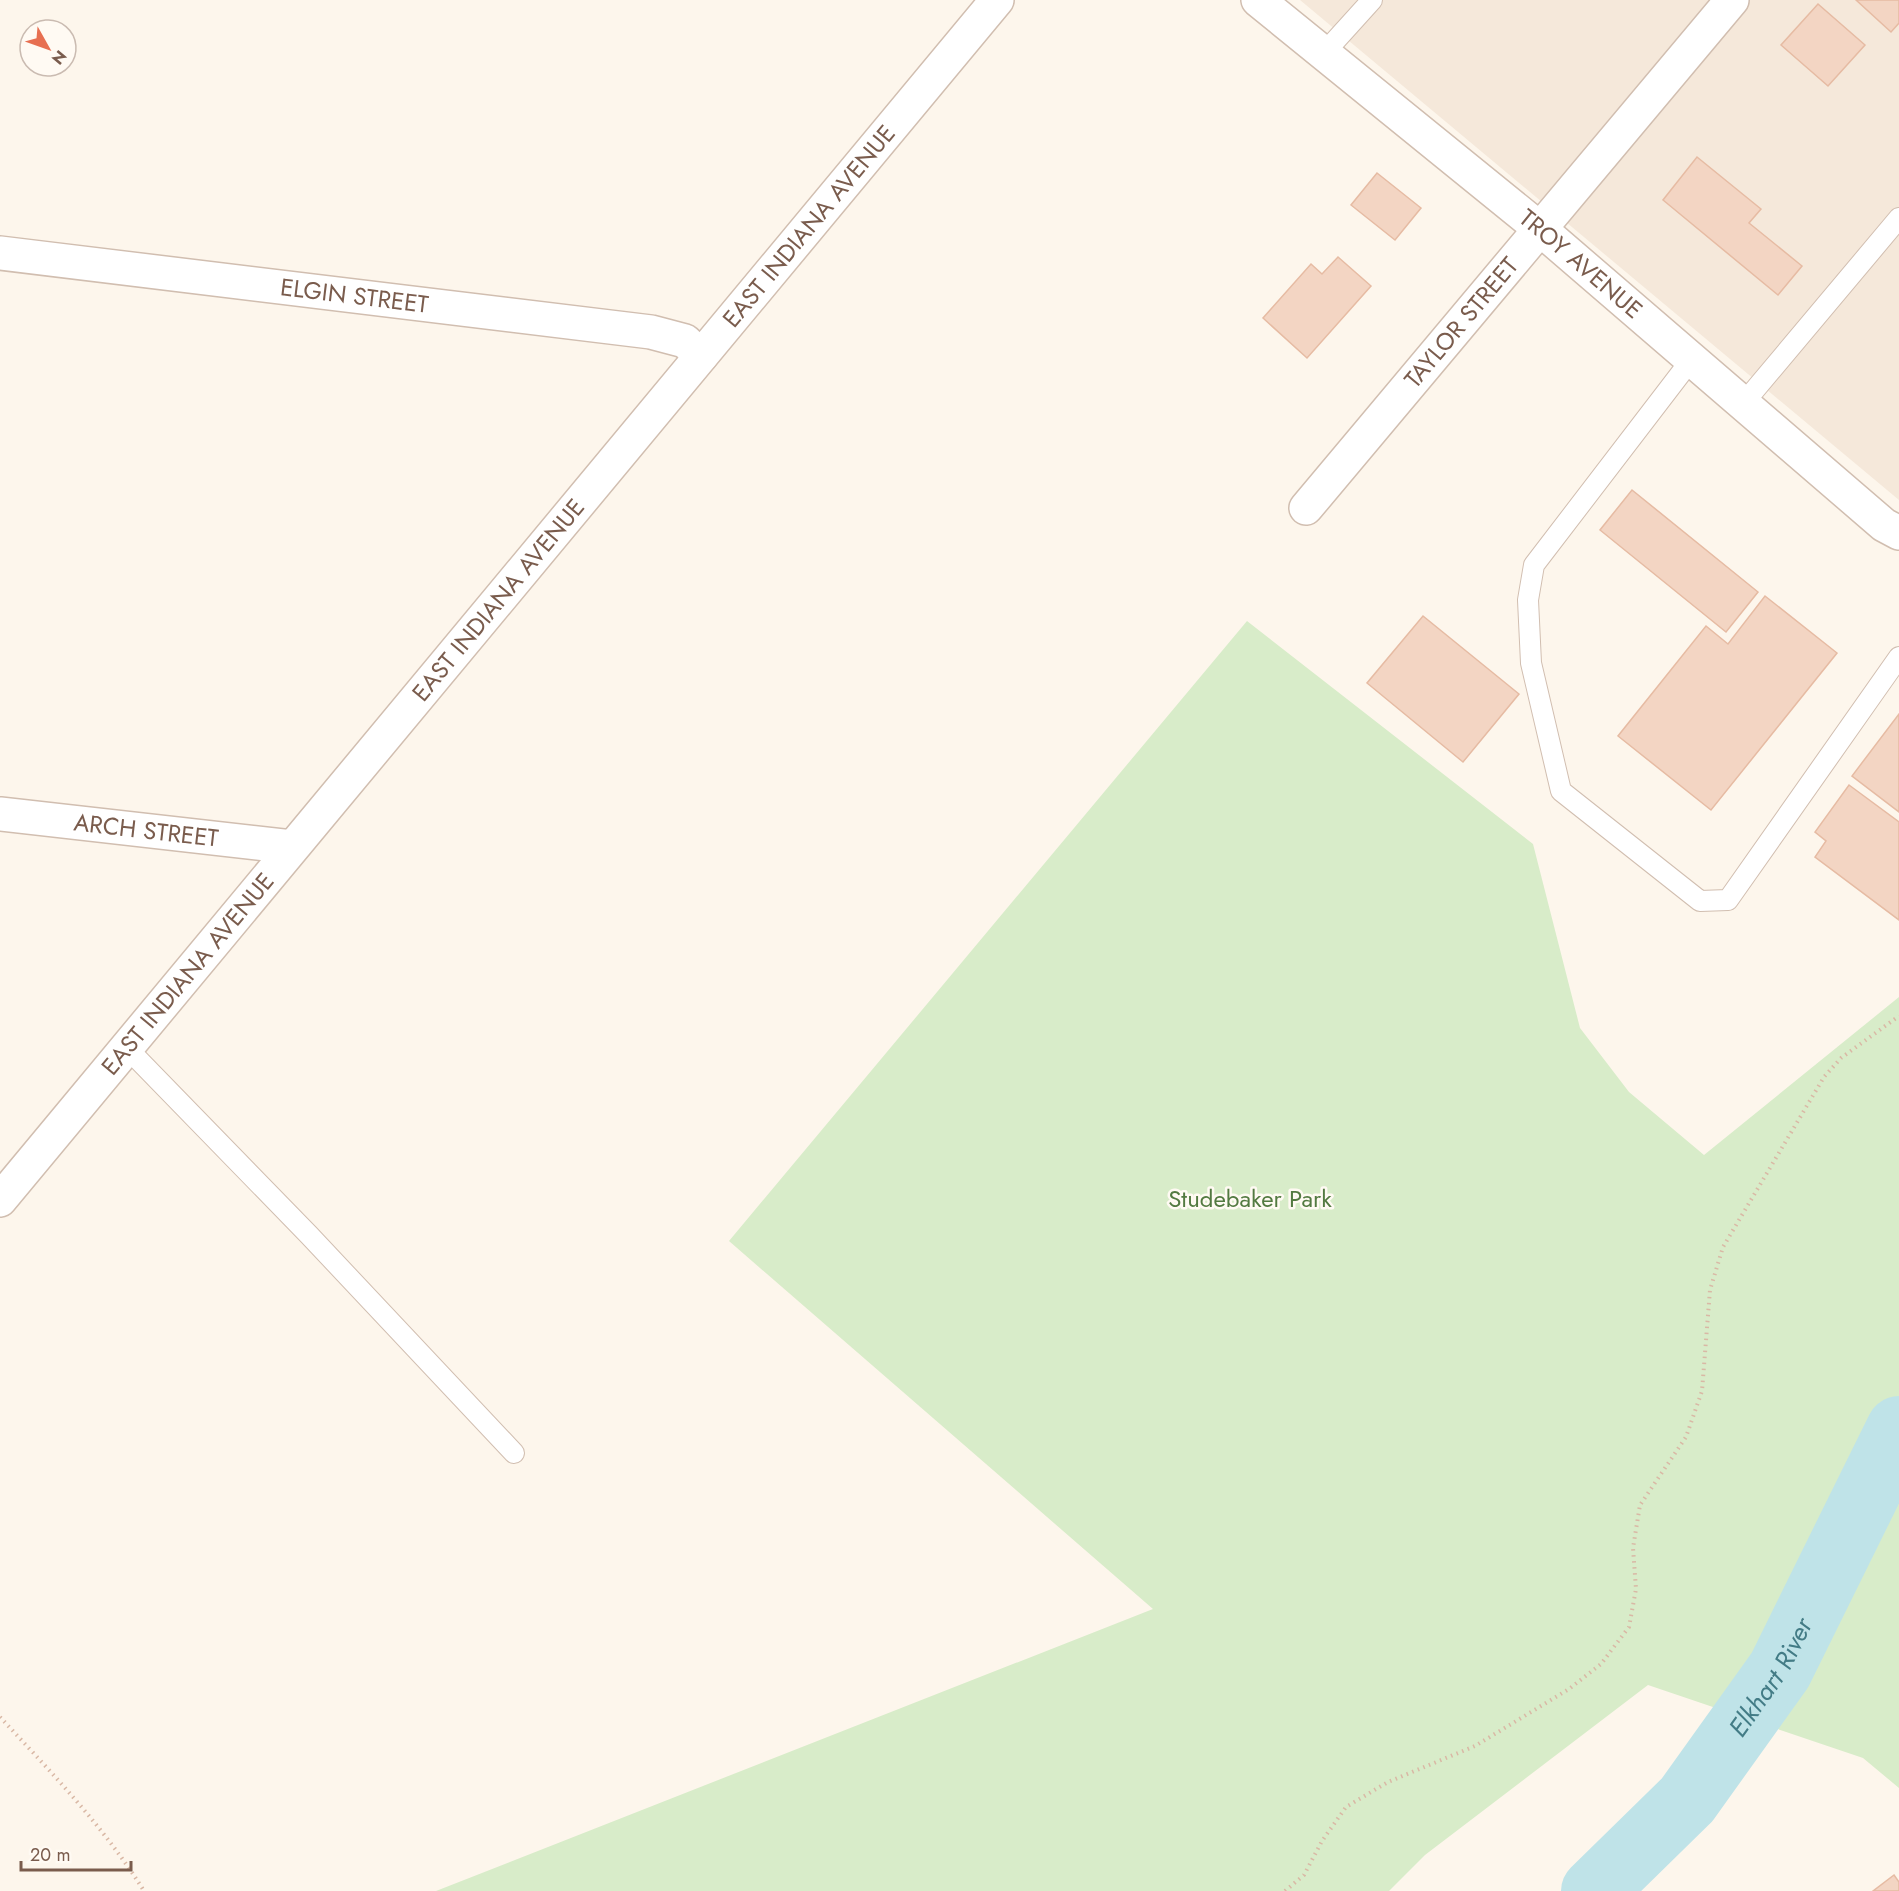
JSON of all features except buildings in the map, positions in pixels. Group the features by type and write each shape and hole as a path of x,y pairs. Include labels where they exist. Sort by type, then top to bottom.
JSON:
{"street":[{"name":"EAST INDIANA AVENUE","path":"0,1200 997,0"},
{"name":"TROY AVENUE","path":"1258,0 1325,52 1539,228 1742,405 1884,525 1899,533"},
{"name":"TAYLOR STREET","path":"1306,508 1732,0"},
{"name":"ELGIN STREET","path":"0,253 651,332 685,340 701,356"},
{"name":"ARCH STREET","path":"0,814 292,847"}],"lane":[{"path":"1325,52 1372,0"},
{"path":"1742,405 1899,218"},
{"path":"1691,360 1534,565 1528,600 1531,663 1561,791 1700,901 1728,900 1899,657"},
{"path":"126,1047 309,1235 514,1453"}],"path":[{"path":"1285,1891 1304,1875 1322,1841 1346,1807 1388,1782 1475,1746 1569,1689 1601,1665 1629,1627 1636,1589 1633,1548 1640,1505 1686,1437 1702,1391 1710,1290 1723,1247 1824,1077 1841,1058 1899,1016"},
{"path":"0,1717 77,1801 128,1865 144,1891"}],"shaded area":[{"path":"1300,0 1899,0 1899,500"}],"green space":[{"name":"Studebaker Park","path":"1247,621 1533,844 1580,1028 1629,1092 1704,1155 1899,997 1899,1788 1863,1758 1648,1685 1425,1855 1389,1891 436,1891 1153,1609 729,1241"}],"waterway":[{"name":"Elkhart River","path":"1594,1891 1687,1800 1780,1670 1899,1429"}]}
